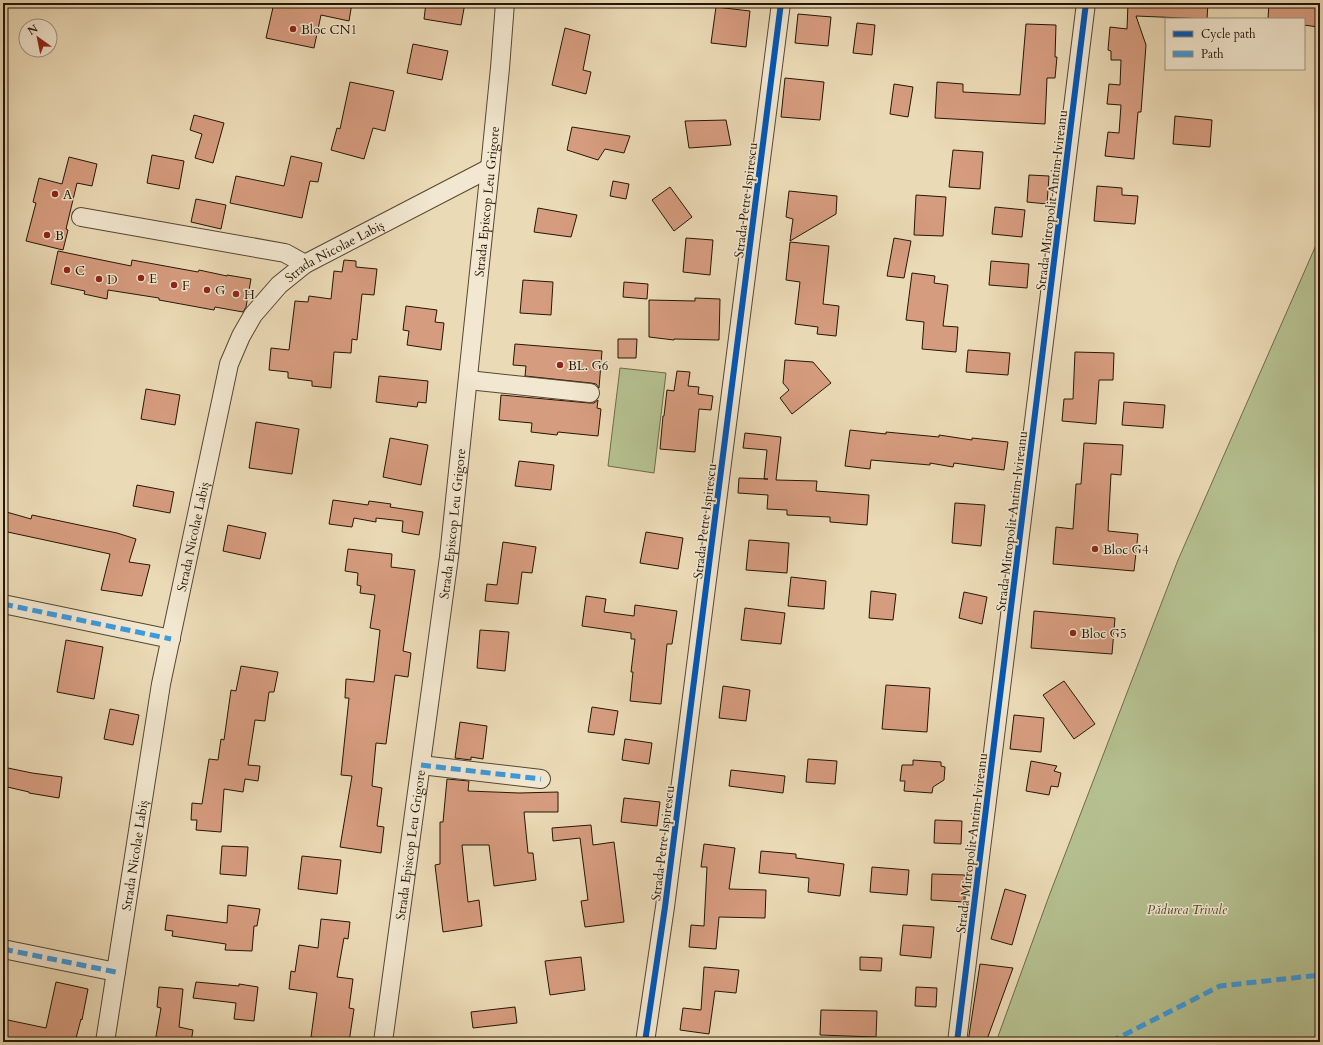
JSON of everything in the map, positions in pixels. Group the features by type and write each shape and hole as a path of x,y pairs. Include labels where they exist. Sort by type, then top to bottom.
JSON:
{"street":[{"name":"Strada Episcop Leu Grigore","path":"383,1042 449,557 490,168 505,3"},
{"name":"Strada Petre Ispirescu","path":"645,1042 665,907 781,3"},
{"name":"Strada Mitropolit Antim Ivireanu","path":"957,1042 1086,3"},
{"name":"Strada Nicolae Labiș","path":"105,1042 161,684 229,364 240,336 253,315 279,285 305,264 490,168"},
{"path":"81,217 285,253 305,264"},
{"path":"468,380 590,393"},
{"path":"3,604 171,639"},
{"path":"421,765 541,779"},
{"path":"3,949 116,972"}],"green space":[{"name":"Pădurea Trivale","path":"1320,236 1320,1042 996,1042 1049,896 1178,560"},
{"path":"620,368 666,373 654,473 608,466"}],"building":[{"name":"Bloc CN1","path":"274,3 352,3 349,21 321,15 314,48 266,38"},
{"path":"426,3 465,3 461,25 424,19"},
{"path":"1128,3 1208,3 1207,18 1136,16 1146,45 1141,112 1138,112 1134,159 1105,156 1108,132 1119,133 1121,105 1107,104 1109,84 1120,85 1121,60 1111,60 1111,51 1108,50 1110,27 1127,29"},
{"path":"1269,3 1320,3 1318,27 1305,25 1305,18 1268,18"},
{"path":"716,7 750,11 746,47 711,43"},
{"path":"798,14 831,17 828,46 795,43"},
{"path":"857,23 875,25 872,55 853,53"},
{"path":"1026,24 1056,25 1055,57 1057,57 1055,78 1047,78 1045,124 935,118 937,82 963,84 963,92 1020,95"},
{"path":"565,28 590,35 583,70 591,72 586,94 552,85"},
{"path":"413,44 448,51 442,80 407,73"},
{"path":"785,78 824,82 820,120 781,117"},
{"path":"350,82 394,91 385,131 373,128 364,159 331,150 337,128 340,129"},
{"path":"894,84 913,87 908,117 890,114"},
{"path":"194,115 224,123 213,163 195,158 202,134 190,130"},
{"path":"1175,116 1212,120 1210,147 1173,144"},
{"path":"726,120 731,145 689,148 685,121"},
{"path":"572,127 630,136 624,153 605,149 598,160 567,150"},
{"path":"953,150 983,152 980,189 949,187"},
{"path":"152,155 184,161 179,189 147,183"},
{"path":"291,156 322,163 318,182 310,181 302,218 230,203 236,176 284,186"},
{"path":"69,157 97,164 92,186 77,183 66,229 68,230 63,250 26,241 36,203 33,202 39,178 62,184"},
{"path":"1029,175 1049,176 1047,204 1027,202"},
{"path":"613,181 629,184 626,199 610,196"},
{"path":"1097,186 1122,188 1122,195 1138,196 1135,224 1094,221"},
{"path":"670,187 692,217 674,231 652,200"},
{"path":"789,191 837,196 836,214 790,241 793,219 786,217"},
{"path":"916,195 946,197 943,236 914,235"},
{"path":"196,199 226,205 221,229 191,222"},
{"path":"995,207 1025,210 1022,237 992,234"},
{"path":"538,208 577,215 571,237 534,232"},
{"path":"686,238 713,240 710,275 683,272"},
{"path":"894,238 911,241 904,278 887,276"},
{"path":"790,242 829,246 823,304 839,306 836,336 817,334 818,327 795,324 800,282 786,280"},
{"path":"58,251 131,266 132,260 198,272 199,270 251,279 246,307 243,312 215,307 214,310 159,300 159,298 108,290 107,299 84,294 85,291 51,284"},
{"path":"344,260 356,261 356,267 377,269 374,295 362,294 357,340 352,339 351,353 334,352 331,388 312,386 312,381 288,378 288,372 269,370 271,348 289,350 295,301 308,302 309,296 331,299 334,271 342,272"},
{"path":"991,261 1029,264 1027,288 989,285"},
{"path":"912,273 935,276 934,283 948,285 943,326 958,327 956,352 922,349 924,322 906,320"},
{"path":"523,280 553,282 551,315 520,313"},
{"path":"624,282 648,284 647,299 623,297"},
{"path":"695,298 720,299 719,340 674,340 649,337 649,300 695,301"},
{"path":"406,306 437,310 435,322 444,323 441,350 407,345 409,331 403,330"},
{"path":"618,339 637,339 636,358 618,358"},
{"name":"BL. G6","path":"515,344 602,351 599,388 596,384 591,383 525,376 526,366 513,365"},
{"path":"968,350 1010,353 1008,375 966,372"},
{"path":"1075,352 1114,353 1113,380 1099,380 1096,424 1062,421 1064,399 1073,399"},
{"path":"785,360 813,362 831,383 792,414 780,398 789,390 783,383"},
{"path":"677,371 690,372 688,386 699,387 698,394 713,396 711,410 699,409 695,452 660,449 667,390 674,391"},
{"path":"379,376 428,381 426,403 418,402 417,407 376,402"},
{"path":"146,389 180,395 175,425 141,419"},
{"path":"501,395 589,403 594,403 598,400 597,408 601,409 598,436 558,432 557,435 531,432 532,423 499,420"},
{"path":"1124,402 1165,405 1163,428 1122,425"},
{"path":"256,422 299,429 292,474 249,468"},
{"path":"850,430 939,437 939,435 972,440 972,438 1008,442 1004,470 954,463 953,467 930,463 930,465 871,460 870,469 845,466"},
{"path":"745,433 781,437 776,480 817,481 816,491 869,495 867,525 830,522 830,517 787,515 787,510 767,509 768,495 738,493 739,478 764,479 767,450 743,448"},
{"path":"390,438 428,445 421,485 383,477"},
{"path":"1084,443 1123,445 1121,475 1111,474 1108,531 1138,534 1134,571 1053,564 1056,527 1073,529 1076,484 1081,484"},
{"path":"519,461 554,465 551,490 515,486"},
{"path":"137,485 174,492 170,513 133,506"},
{"path":"333,500 368,505 369,501 391,504 390,507 423,512 419,535 402,532 403,521 376,518 376,522 354,518 352,527 329,524"},
{"path":"955,503 985,505 981,546 952,543"},
{"path":"3,511 31,519 32,515 117,533 136,539 129,562 150,565 142,596 101,590 110,554 3,531"},
{"path":"228,525 266,533 260,559 223,551"},
{"path":"646,532 683,538 678,569 640,563"},
{"path":"749,540 789,543 787,573 746,570"},
{"path":"503,542 536,547 532,573 522,572 518,604 485,601 487,584 497,585"},
{"path":"348,549 392,554 391,567 415,570 403,651 411,653 408,677 395,675 386,744 376,743 372,786 382,788 377,826 384,827 381,853 340,847 352,776 341,775 349,698 345,698 346,679 374,682 380,630 370,628 375,595 360,593 361,586 357,585 358,573 345,571"},
{"path":"791,577 826,581 824,609 788,606"},
{"path":"871,591 896,594 893,620 869,618"},
{"path":"964,592 987,597 982,624 959,618"},
{"path":"586,596 606,599 604,612 634,616 635,605 677,611 672,644 667,644 661,704 630,701 633,672 631,672 635,639 631,639 631,633 582,626"},
{"path":"745,608 785,613 781,644 741,640"},
{"name":"Bloc G5","path":"1034,611 1115,618 1112,654 1031,648"},
{"path":"480,630 509,632 505,671 477,668"},
{"path":"66,640 103,647 94,699 57,692"},
{"path":"241,666 278,672 274,692 269,692 265,721 255,720 248,765 260,766 258,781 245,779 243,792 224,789 221,832 196,830 197,820 191,820 192,803 202,804 209,759 218,760 221,739 224,740 231,690 236,691"},
{"path":"1064,681 1095,724 1074,739 1043,695"},
{"path":"886,685 930,688 927,732 882,729"},
{"path":"723,686 750,690 746,721 719,718"},
{"path":"592,707 618,711 614,735 588,732"},
{"path":"110,709 139,715 133,745 104,739"},
{"path":"1014,715 1044,718 1041,752 1010,749"},
{"path":"460,722 487,726 483,759 471,757 471,760 455,758"},
{"path":"625,739 652,743 649,764 622,760"},
{"path":"808,759 837,761 835,784 806,782"},
{"path":"913,760 941,762 941,766 945,767 944,780 933,787 932,793 904,791 905,781 900,781 902,765 913,765"},
{"path":"1031,761 1057,766 1054,771 1061,773 1058,787 1051,786 1049,795 1026,791"},
{"path":"3,767 62,777 59,798 29,793 3,786"},
{"path":"731,770 785,776 783,793 729,786"},
{"path":"447,779 469,781 468,791 519,793 558,792 558,812 524,812 528,853 533,853 536,880 494,886 489,845 462,845 468,902 479,900 482,926 443,932 435,865 440,864 440,822 443,822"},
{"path":"624,798 660,802 657,826 621,822"},
{"path":"935,820 962,821 961,844 934,843"},
{"path":"591,825 593,845 614,842 624,922 585,927 581,901 588,900 580,838 553,841 552,828"},
{"path":"704,844 735,848 729,889 766,890 765,918 719,917 716,949 689,947 691,925 704,926 707,867 701,867"},
{"path":"222,846 248,847 246,876 220,874"},
{"path":"761,851 796,854 796,858 844,864 840,896 808,892 809,878 759,873"},
{"path":"302,856 341,860 337,894 298,889"},
{"path":"872,867 909,870 907,895 870,892"},
{"path":"932,874 965,875 964,902 931,900"},
{"path":"1005,889 1026,895 1012,945 991,939"},
{"path":"228,905 260,909 257,926 254,926 252,951 225,950 226,944 172,936 173,931 165,930 167,915 227,923"},
{"path":"321,919 350,922 348,939 344,938 337,977 353,979 349,1008 354,1009 349,1042 311,1037 317,993 289,989 291,971 295,972 299,945 318,948"},
{"path":"903,925 934,927 931,958 900,955"},
{"path":"581,957 585,990 550,995 545,961"},
{"path":"860,957 882,958 881,971 860,970"},
{"path":"980,964 1013,968 986,1042 968,1042"},
{"path":"704,967 739,970 736,993 715,991 709,1034 680,1030 683,1008 701,1010"},
{"path":"56,982 88,989 82,1020 81,1019 75,1042 3,1042 3,1019 46,1028"},
{"path":"196,982 239,986 239,984 258,987 254,1021 234,1019 236,1003 193,998"},
{"path":"159,987 183,989 179,1027 193,1030 191,1042 155,1042 161,1008 157,1007"},
{"path":"916,987 937,988 936,1007 915,1006"},
{"path":"515,1007 517,1023 473,1028 471,1012"},
{"path":"821,1010 877,1011 876,1037 820,1035"}],"marked path":[{"path":"3,604 171,639"},
{"path":"421,765 541,779"},
{"path":"3,949 116,972"},
{"path":"1110,1042 1220,986 1320,975"}],"cycle path":[{"path":"645,1042 665,907 781,3"},
{"path":"957,1042 1086,3"}],"place":[{"name":"Bloc CN1","path":"293,29"},
{"name":"A","path":"55,194"},
{"name":"B","path":"47,235"},
{"name":"C","path":"67,270"},
{"name":"E","path":"141,278"},
{"name":"D","path":"99,279"},
{"name":"F","path":"174,285"},
{"name":"G","path":"207,290"},
{"name":"H","path":"236,294"},
{"name":"BL. G6","path":"560,365"},
{"name":"Bloc G4","path":"1095,549"},
{"name":"Bloc G5","path":"1073,633"}]}
